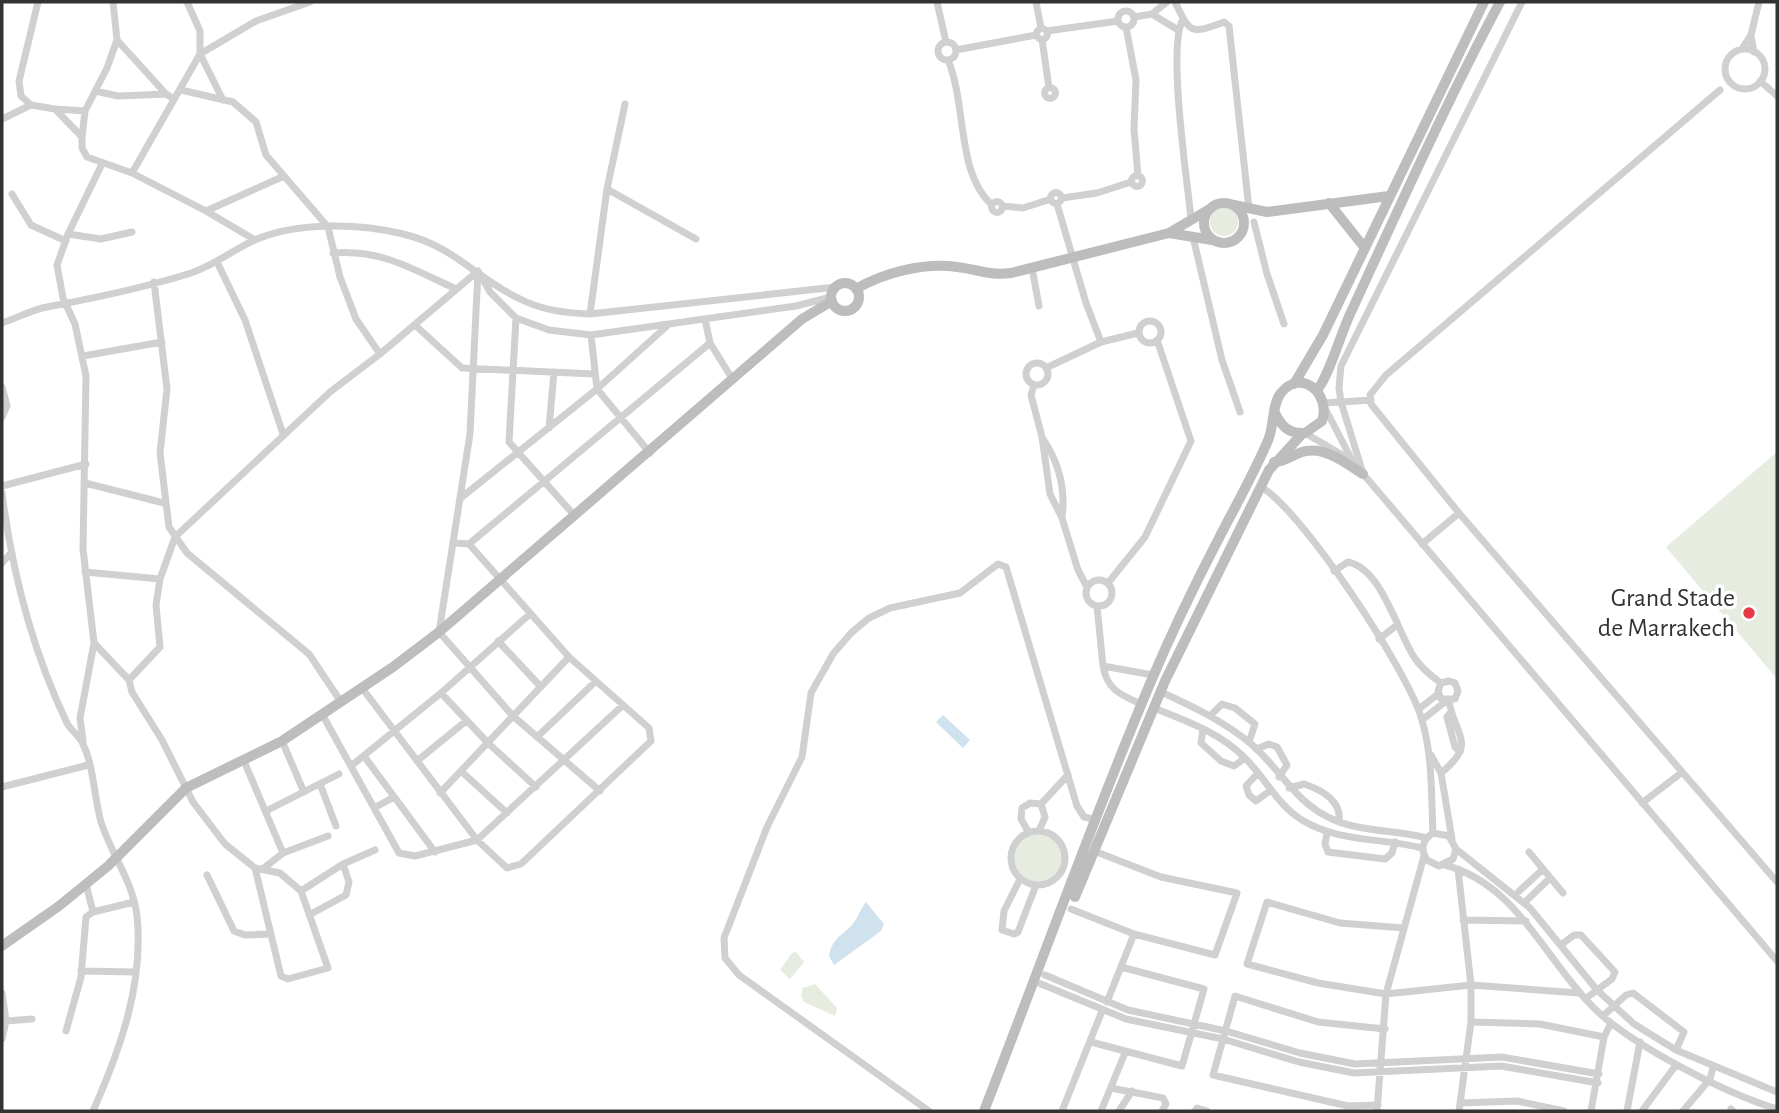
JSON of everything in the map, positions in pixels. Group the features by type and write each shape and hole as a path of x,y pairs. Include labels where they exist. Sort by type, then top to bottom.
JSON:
{"street":[{"path":"38,2 19,81 21,96 31,105 85,111"},
{"path":"187,2 200,31 200,54 223,100"},
{"path":"276,2 279,11"},
{"path":"132,173 170,97 180,90 200,54 279,11 310,2"},
{"path":"937,2 946,42"},
{"path":"1036,2 1049,88"},
{"path":"1126,27 1132,24 1127,2"},
{"path":"1152,14 1167,2"},
{"path":"1175,2 1182,20 1197,30 1209,29 1222,22 1229,26 1249,209"},
{"path":"1317,390 1325,381 1336,343 1415,172 1500,2"},
{"path":"1363,474 1341,402 1339,388 1342,366 1522,2"},
{"path":"1759,2 1751,35 1742,49 1727,60 1727,78 1720,90 1386,375 1374,388 1371,400 1381,419 1459,513 1777,881"},
{"path":"111,3 117,40 85,111 82,148 87,157 132,173 255,240"},
{"path":"1294,384 1323,335 1482,3"},
{"path":"1118,21 1121,12 1152,14 1178,30"},
{"path":"1182,20 1178,30 1178,79 1191,219"},
{"path":"948,60 961,107 969,167 979,190 992,205 997,201 1003,206 1023,208 1097,193 1135,179 1136,80 1126,27 1118,21 956,50"},
{"path":"1720,90 1734,86 1745,89 1760,81 1764,63 1754,52 1751,35"},
{"path":"117,40 170,97"},
{"path":"946,42 952,44 956,50 954,57 948,60 942,58 938,52 940,46 946,42"},
{"path":"1742,49 1754,52"},
{"path":"1727,78 1734,86"},
{"path":"1760,81 1777,96"},
{"path":"180,90 223,100 244,109 256,122 262,148 328,227 333,253 356,319 366,338 380,354"},
{"path":"95,91 118,96 170,97"},
{"path":"590,314 607,189 625,104"},
{"path":"2,119 31,105"},
{"path":"55,109 82,137"},
{"path":"93,1111 115,1063 136,972 138,947 134,902 118,857 101,821 80,718 94,643 83,549 86,464 83,356 75,324 65,305 57,265 67,237 102,164"},
{"path":"206,211 284,176"},
{"path":"607,189 696,239"},
{"path":"12,194 31,225 67,237 101,239 132,232"},
{"path":"856,289 891,273 939,267 957,267 998,275 1032,268 1169,233 1217,203 1267,212 1389,196"},
{"path":"1057,200 1101,342"},
{"path":"1329,203 1364,247"},
{"path":"1234,205 1242,214 1242,231"},
{"path":"1208,210 1203,222 1212,240"},
{"path":"1169,233 1229,243 1267,212"},
{"path":"1254,222 1267,274 1284,324"},
{"path":"2,323 46,307 65,305 154,282 217,262 255,240 298,230 328,227 411,236 434,244 516,298 541,308 590,314 833,295"},
{"path":"1194,237 1222,360 1240,412"},
{"path":"333,253 371,253 401,263 454,288"},
{"path":"217,262 245,320 283,434"},
{"path":"1032,268 1039,306"},
{"path":"129,680 160,647 156,618 160,579 175,537 283,434 358,368 380,354 454,288 478,271"},
{"path":"478,271 490,292 516,318 550,330 591,335 705,319 833,295"},
{"path":"439,632 470,434 478,271"},
{"path":"154,282 167,389 160,453 166,519 187,553 309,654 341,702"},
{"path":"3,940 86,884 118,857 186,788 282,741 439,632 650,453 802,319 833,295 848,284 856,289 858,302 850,310 839,310 833,295"},
{"path":"516,318 508,436 519,453 575,516"},
{"path":"705,319 710,343 733,381"},
{"path":"1108,583 1145,537 1191,441 1157,340 1161,329 1154,321 1142,323 1138,333"},
{"path":"462,498 597,389 670,324"},
{"path":"415,325 459,366 594,374"},
{"path":"1046,368 1101,342 1138,333"},
{"path":"1138,333 1147,343 1157,340"},
{"path":"591,335 597,389 650,453"},
{"path":"83,356 162,342"},
{"path":"455,543 469,544 710,343"},
{"path":"1036,363 1046,368 1048,376 1045,383 1034,385 1026,377 1027,369 1036,363"},
{"path":"549,428 554,372"},
{"path":"984,1111 1153,675 1205,564 1258,462 1275,413 1276,401 1283,390 1294,384 1306,384 1317,390 1353,462 1777,961"},
{"path":"1034,385 1031,395 1042,437 1050,494 1062,517 1078,570 1087,587 1087,599 1097,606 1105,605 1111,598 1112,590 1108,583 1097,579 1087,587"},
{"path":"2,387 7,406 2,417"},
{"path":"992,1111 1094,851 1154,708 1261,486 1274,463 1304,434 1315,429 1325,407 1341,402 1371,400"},
{"path":"1275,413 1280,424 1290,432 1304,434 1353,462"},
{"path":"1042,437 1059,468 1064,500 1062,517"},
{"path":"1274,463 1284,462 1308,450 1326,452 1363,474"},
{"path":"2,486 86,464"},
{"path":"85,483 164,503"},
{"path":"1261,486 1271,492 1304,527 1400,668 1419,709 1430,754 1430,836 1423,852 1386,994 1385,1029 1378,1108 1347,1109 1213,1075 1235,996 1318,1022 1385,1029"},
{"path":"2,494 10,554 36,640 67,723 83,743"},
{"path":"1422,544 1459,513"},
{"path":"362,688 477,840 501,865 515,868 600,791 652,738 649,728 569,657 469,544"},
{"path":"2,563 10,554"},
{"path":"1334,571 1348,562 1353,562 1370,577 1388,603 1396,625 1415,659 1441,683"},
{"path":"929,1111 753,986 725,958 723,947 727,925 767,827 802,757 811,693 841,643 869,618 890,608 960,593 998,564 1006,567 1077,806 1084,817 1097,820"},
{"path":"85,572 160,579"},
{"path":"1097,606 1105,677 1114,691 1142,704"},
{"path":"351,766 441,693 530,614"},
{"path":"1379,639 1396,625"},
{"path":"439,632 513,716 600,791"},
{"path":"498,641 541,687"},
{"path":"94,643 129,680 132,692 192,802 226,844 255,868 280,873 301,891 328,968 283,978 269,934 255,868"},
{"path":"440,793 569,657"},
{"path":"1103,666 1153,675"},
{"path":"1422,720 1457,697 1458,688 1449,681 1441,683"},
{"path":"537,737 595,682"},
{"path":"1419,709 1438,694 1441,683"},
{"path":"1161,692 1210,716 1249,742 1289,789 1311,808 1339,822 1430,836 1444,833 1452,839"},
{"path":"441,693 488,743 536,787"},
{"path":"1438,694 1448,701 1451,712 1447,717 1454,747 1460,752 1460,757 1441,773"},
{"path":"1174,716 1181,701"},
{"path":"1210,716 1222,705 1242,713 1255,724 1249,742"},
{"path":"322,715 399,853 411,857 477,840 622,706"},
{"path":"1154,708 1216,734 1245,758 1284,808 1303,821 1327,833 1395,842 1423,852 1435,865 1458,869 1477,878 1527,921 1582,996 1611,1023 1676,1065 1777,1108"},
{"path":"417,761 466,721"},
{"path":"1203,729 1201,743 1228,766 1241,763 1245,758"},
{"path":"282,741 304,792"},
{"path":"1256,750 1269,744 1277,747 1287,765 1279,777"},
{"path":"1430,754 1441,773 1456,849 1519,899 1613,1006 1634,1024 1676,1050 1777,1092"},
{"path":"363,756 435,852"},
{"path":"244,761 283,853"},
{"path":"2,787 88,765"},
{"path":"461,771 507,813"},
{"path":"1258,773 1246,786 1253,800 1261,800 1271,790"},
{"path":"1642,803 1681,773"},
{"path":"266,811 339,774"},
{"path":"1041,804 1068,775"},
{"path":"320,783 336,826"},
{"path":"1289,789 1304,784 1332,799 1339,810 1339,822"},
{"path":"374,808 394,797"},
{"path":"1029,833 1021,819 1021,810 1030,803 1041,804"},
{"path":"1039,831 1045,817 1041,804"},
{"path":"1303,821 1311,808"},
{"path":"1039,831 1060,841 1065,855 1064,867 1055,879 1036,885 1020,879 1012,864 1011,855 1019,839 1039,831"},
{"path":"1327,833 1325,844 1328,852 1385,859 1392,853 1395,842"},
{"path":"264,869 283,853 328,836"},
{"path":"1444,865 1452,859 1456,849"},
{"path":"301,891 343,864 375,850"},
{"path":"1071,909 1134,934 1215,955 1237,893 1161,877 1094,851"},
{"path":"1530,852 1549,879 1563,893"},
{"path":"1065,855 1081,860"},
{"path":"311,914 346,895 349,882 343,864"},
{"path":"1458,869 1471,985 1471,1022 1459,1107 1499,1101 1536,1103 1564,1111"},
{"path":"1519,899 1542,870"},
{"path":"207,875 234,931 240,934 269,934"},
{"path":"1020,879 1004,911 1002,930 1014,934 1018,932 1036,885"},
{"path":"1055,879 1072,885"},
{"path":"1511,905 1549,879"},
{"path":"86,884 93,912"},
{"path":"66,1031 81,971 86,917 93,912 134,902"},
{"path":"1404,928 1340,923 1267,902 1247,964 1329,985 1386,994 1471,985 1582,996 1597,990 1612,979 1613,969 1581,935 1574,935 1554,959"},
{"path":"1463,920 1527,921"},
{"path":"1107,1002 1134,934"},
{"path":"1091,1042 1182,1066 1205,989 1121,967"},
{"path":"81,971 136,972"},
{"path":"1043,979 1128,1010 1194,1023 1300,1053 1355,1064 1502,1056 1599,1074"},
{"path":"1043,979 1102,1011 1223,1039 1299,1062 1354,1073 1501,1066 1598,1083"},
{"path":"2,993 6,1021 2,1039"},
{"path":"1603,1016 1633,993 1684,1032 1676,1050"},
{"path":"1062,1111 1102,1011"},
{"path":"6,1021 32,1019"},
{"path":"1471,1022 1540,1024 1604,1037"},
{"path":"1591,1111 1604,1037 1611,1023"},
{"path":"1627,1111 1640,1042"},
{"path":"1101,1111 1125,1053"},
{"path":"1642,1111 1676,1065"},
{"path":"1683,1111 1710,1079 1713,1066"},
{"path":"1111,1088 1165,1099 1166,1104 1162,1111"},
{"path":"1119,1111 1132,1091"},
{"path":"1497,1111 1499,1101"},
{"path":"1195,1111 1197,1108 1207,1111"}],"shaded area":[{"path":"1224,208 1234,212 1238,222 1234,232 1224,236 1214,232 1210,222 1214,212"},
{"name":"Grand Stade de Marrakech","path":"1777,452 1777,679 1666,547"},
{"path":"1038,834 1055,841 1062,858 1055,875 1038,882 1021,875 1014,858 1021,841"},
{"path":"796,952 804,962 790,979 780,970 792,953"},
{"path":"815,984 837,1008 835,1016 804,1002 801,996 803,988"}],"water":[{"path":"943,715 970,740 963,748 936,722"},
{"path":"866,902 884,924 881,931 834,965 829,956 832,946 853,923"}],"place":[{"name":"Grand Stade de Marrakech","path":"1749,613"}]}
